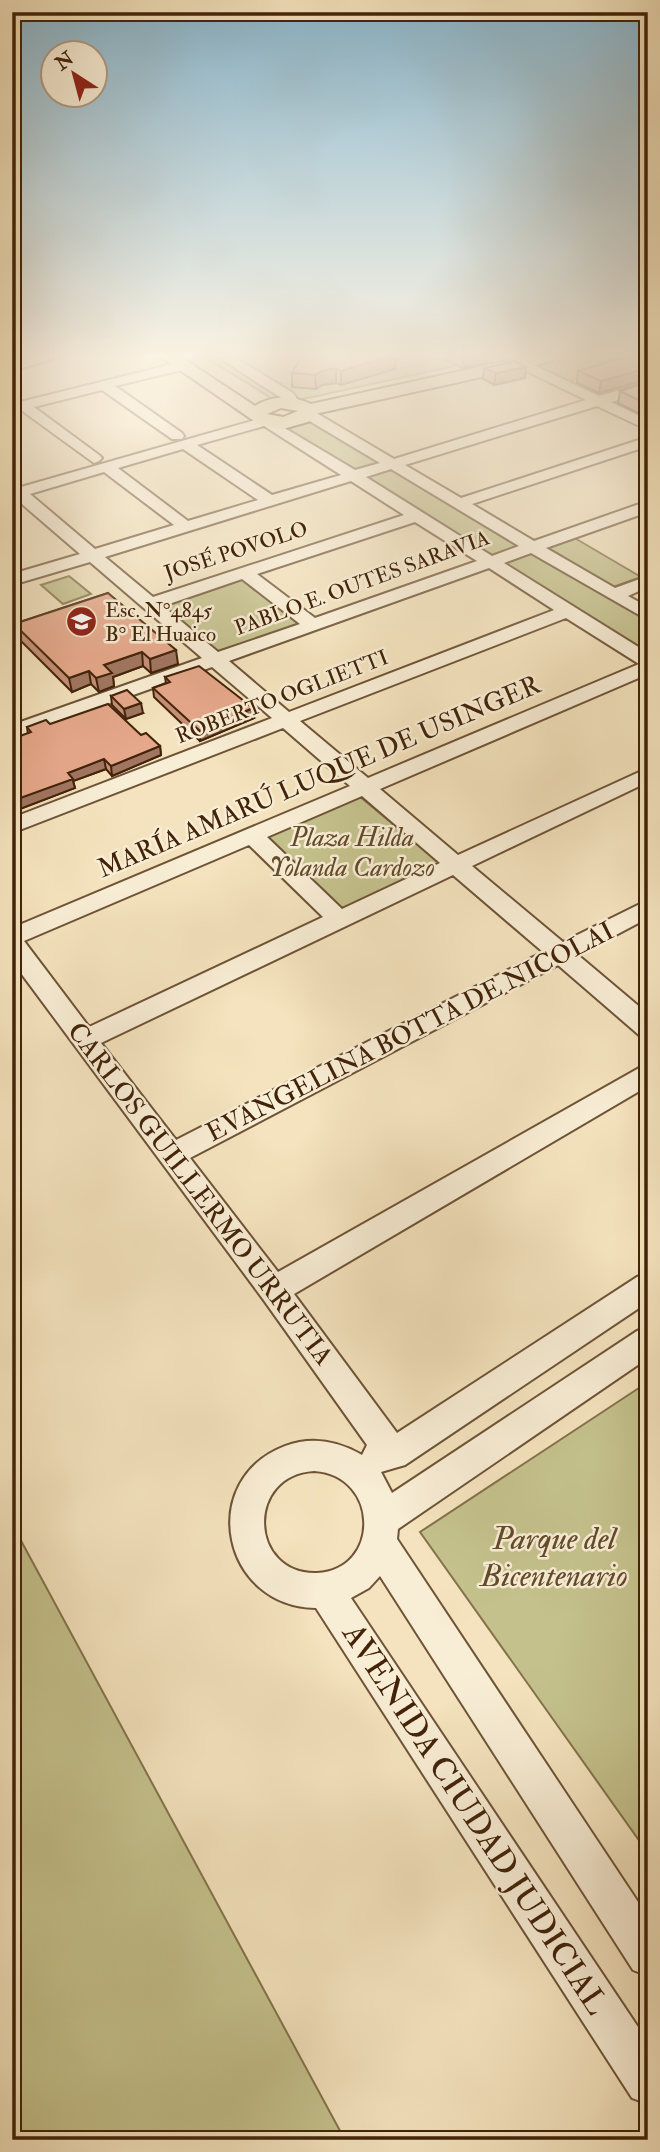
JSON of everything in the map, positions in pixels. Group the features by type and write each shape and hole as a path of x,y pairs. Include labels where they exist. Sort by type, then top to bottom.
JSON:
{"street":[{"path":"92,457 186,527"},
{"path":"14,488 120,457"},
{"path":"207,457 271,501"},
{"path":"323,457 648,661"},
{"path":"384,457 648,615"},
{"path":"12,580 413,457"},
{"path":"461,503 598,457"},
{"path":"14,488 648,1028"},
{"name":"PABLO E. OUTES SARAVIA","path":"12,732 648,506"},
{"name":"JOSÉ POVOLO","path":"150,604 416,516"},
{"path":"244,573 313,625"},
{"path":"614,595 648,582"},
{"name":"ROBERTO OGLIETTI","path":"12,826 567,611"},
{"name":"MARÍA AMARÚ LUQUE DE USINGER","path":"12,937 648,667"},
{"path":"86,1039 648,774"},
{"path":"253,836 340,920"},
{"name":"EVANGELINA BOTTA DE NICOLAI","path":"172,1155 648,908"},
{"name":"CARLOS GUILLERMO URRUTIA","path":"12,943 274,1290 390,1450"},
{"path":"274,1290 648,1073"},
{"path":"346,1463 390,1450 648,1286"},
{"path":"381,1531 648,1341"},
{"path":"325,1590 300,1590 278,1581 260,1565 248,1545 245,1522 250,1499 262,1479 280,1465 302,1457 324,1457 346,1463 365,1477 372,1486 381,1531 648,1955"},
{"name":"AVENIDA CIUDAD JUDICIAL","path":"381,1531 367,1565 348,1581 325,1590 648,2082"}],"green space":[{"path":"333,457 375,457 521,545 489,556"},
{"path":"573,537 641,577 613,587 547,547"},
{"path":"526,553 539,554 648,621 648,656 504,566 503,562"},
{"path":"244,573 313,625 215,660 150,604"},
{"path":"69,576 91,594 63,604 41,585"},
{"name":"Plaza Hilda Yolanda Cardozo","path":"358,795 440,863 343,910 263,836"},
{"name":"Parque del Bicentenario","path":"648,1382 648,1853 420,1532"},
{"path":"12,1524 345,2140 12,2140"}],"building":[{"path":"108,593 176,650 150,659 142,652 104,665 112,673 96,678 89,671 69,678 14,624"},
{"path":"199,666 253,708 200,731 153,688 170,682 165,677"},
{"path":"127,690 141,703 124,709 111,696"},
{"path":"108,704 141,735 146,733 160,746 111,766 104,759 68,773 73,779 12,801 12,739 31,732 27,727 46,720 50,724"}],"place":[{"name":"Esc. N°4845 B° El Huaico","path":"82,622"}]}
